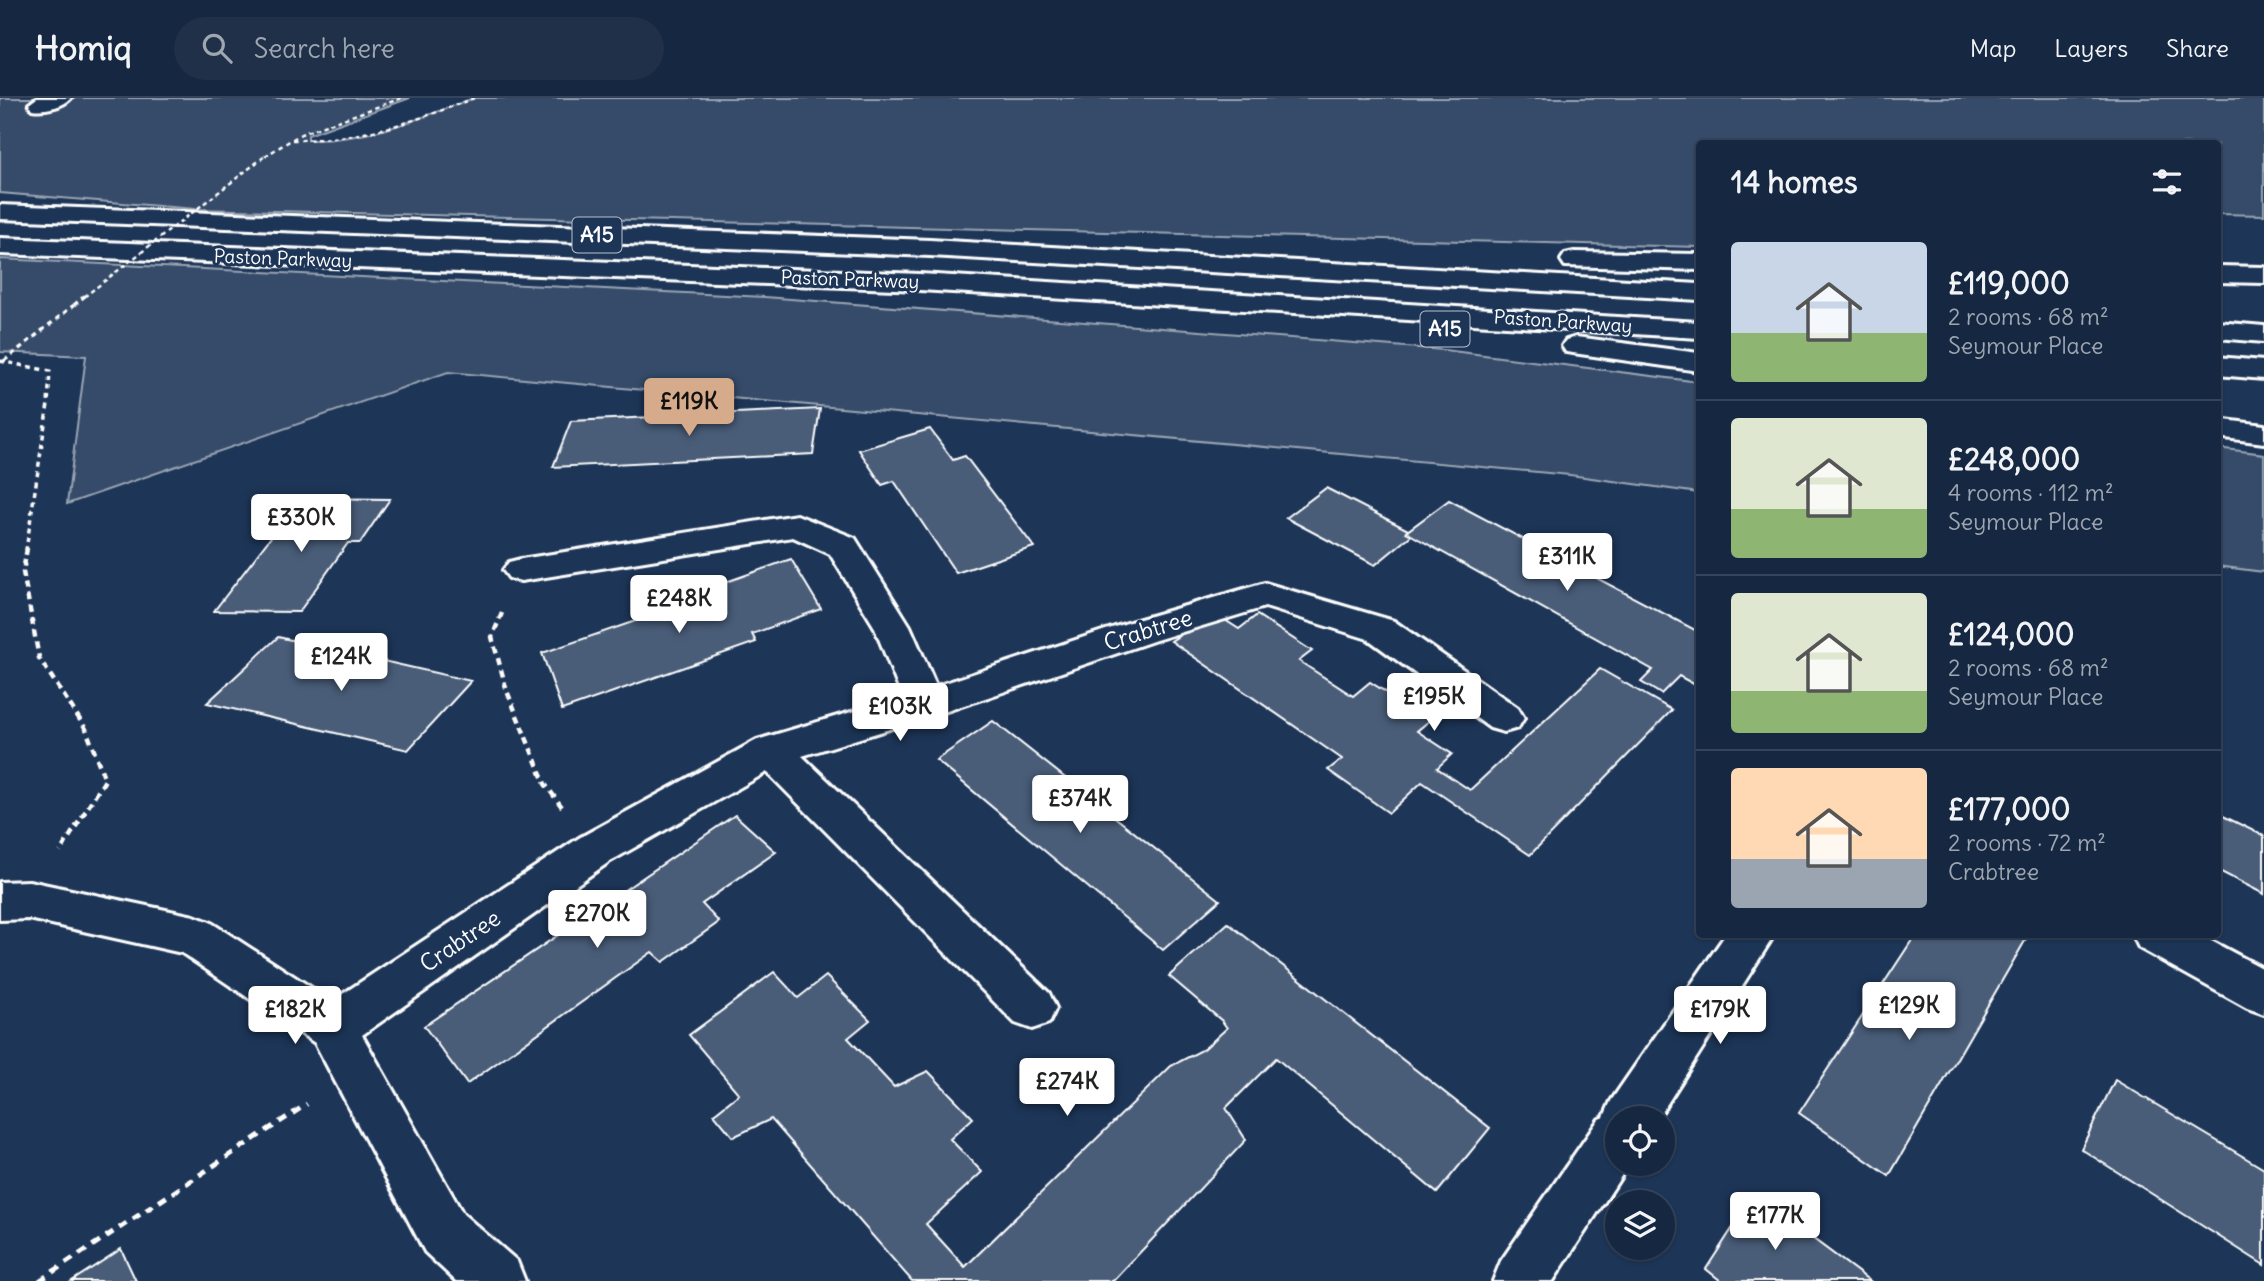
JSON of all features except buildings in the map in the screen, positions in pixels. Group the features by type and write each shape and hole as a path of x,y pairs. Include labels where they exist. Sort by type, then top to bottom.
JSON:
{"main road":[{"name":"Paston Parkway","path":"0,212 930,248 1696,292"},
{"name":"Paston Parkway","path":"0,246 920,282 1190,296 1696,330"},
{"name":"A15","path":"1194,262 1696,262"},
{"path":"2221,274 2264,275"},
{"name":"A15","path":"1190,296 1696,362"},
{"path":"2221,330 2264,334"},
{"path":"2221,366 2264,370"},
{"path":"2221,429 2264,434"},
{"path":"521,570 797,526 843,546 892,626 924,704"},
{"name":"Crabtree","path":"332,1028 594,850 771,751 924,704 1143,631 1265,595 1381,630 1504,718"},
{"path":"771,751 1032,1008"},
{"path":"15,901 194,936 332,1028 444,1233 497,1281"},
{"path":"1637,1106 1749,938"},
{"path":"2162,938 2264,993"},
{"path":"1521,1281 1605,1155"}],"path":[{"path":"2,361 265,156 301,134 402,98"},
{"path":"292,139 339,140 370,135 392,130 474,98"},
{"path":"2,361 50,371 48,404 23,572 39,658 86,729 105,780 15,901"},
{"path":"521,570 492,637 507,691 545,784 594,850"},
{"path":"39,1281 356,1072"}],"shaded area":[{"path":"0,98 32,98 44,106 72,98 410,98 308,135 308,140 372,133 474,98 2264,98 2264,215 2221,214 2221,140 1696,140 1696,247 196,209 0,193"},
{"path":"0,259 765,297 1444,350 1696,382 1696,493 1570,475 448,372 67,504 86,356 0,352"},
{"path":"2221,449 2264,454 2264,572 2221,567"}]}
